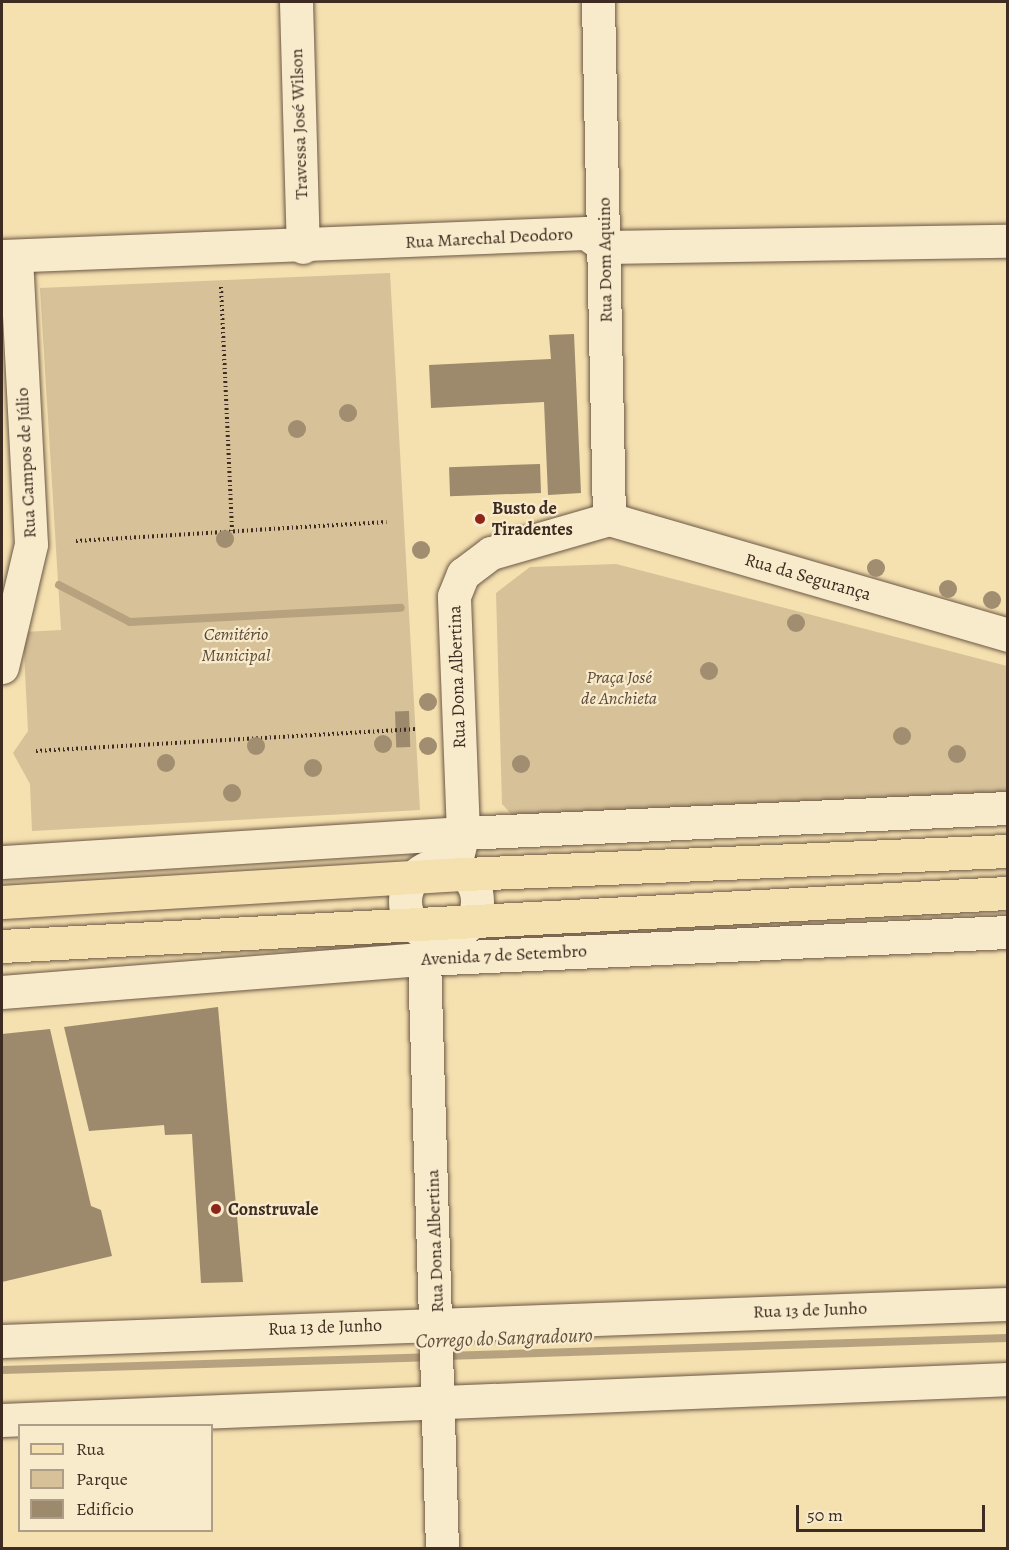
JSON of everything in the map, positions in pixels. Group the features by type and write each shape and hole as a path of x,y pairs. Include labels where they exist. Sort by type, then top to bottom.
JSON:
{"main road":[{"path":"2,902 413,879 460,871 1008,851"},
{"name":"Avenida 7 de Setembro","path":"2,946 424,940 471,921 803,901 1008,893"}],"street":[{"name":"Travessa José Wilson","path":"296,2 303,247"},
{"name":"Rua Dom Aquino","path":"598,2 609,519"},
{"name":"Rua Marechal Deodoro","path":"9,256 303,247 586,233 605,247 1008,241"},
{"name":"Rua Campos de Júlio","path":"2,666 31,544 9,256"},
{"name":"Rua da Segurança","path":"609,519 1008,635"},
{"name":"Rua Dona Albertina","path":"460,871 463,832 454,596 463,574 491,553 609,519"},
{"path":"2,862 463,832 1008,808"},
{"path":"801,818 801,860"},
{"path":"460,871 478,901 471,921"},
{"path":"413,879 406,907 424,940"},
{"path":"803,901 806,943"},
{"name":"Avenida 7 de Setembro","path":"2,992 424,940 806,943 1008,932"},
{"name":"Rua Dona Albertina","path":"424,940 438,1322 442,1548"},
{"name":"Rua 13 de Junho","path":"2,1341 438,1322 1008,1304"},
{"path":"2,1420 439,1399 1008,1379"}],"path":[{"path":"221,287 232,531"},
{"path":"76,541 386,522"},
{"path":"36,751 416,729"}],"green space":[{"name":"Cemitério Municipal","path":"390,273 420,810 32,831 30,784 13,753 28,731 23,632 61,630 40,288"},
{"name":"Praça José de Anchieta","path":"616,564 1007,666 1007,792 512,815 502,804 496,593 530,567"}],"building":[{"path":"574,334 581,493 548,495 544,402 431,408 429,365 551,359 549,335"},
{"path":"540,464 541,493 450,496 449,467"},
{"path":"395,711 409,711 410,747 396,747"},
{"name":"Construvale","path":"218,1007 243,1282 201,1283 192,1134 165,1135 164,1125 89,1131 64,1027"},
{"path":"50,1029 91,1206 101,1210 112,1256 2,1282 2,1034"}],"waterway":[{"path":"59,585 130,622 401,608"},
{"name":"Corrego do Sangradouro","path":"444,1356 1008,1338"},
{"name":"Corrego do Sangradouro","path":"2,1370 429,1357"}],"place":[{"name":"Busto de Tiradentes","path":"480,519"},
{"name":"Construvale","path":"216,1209"}]}
